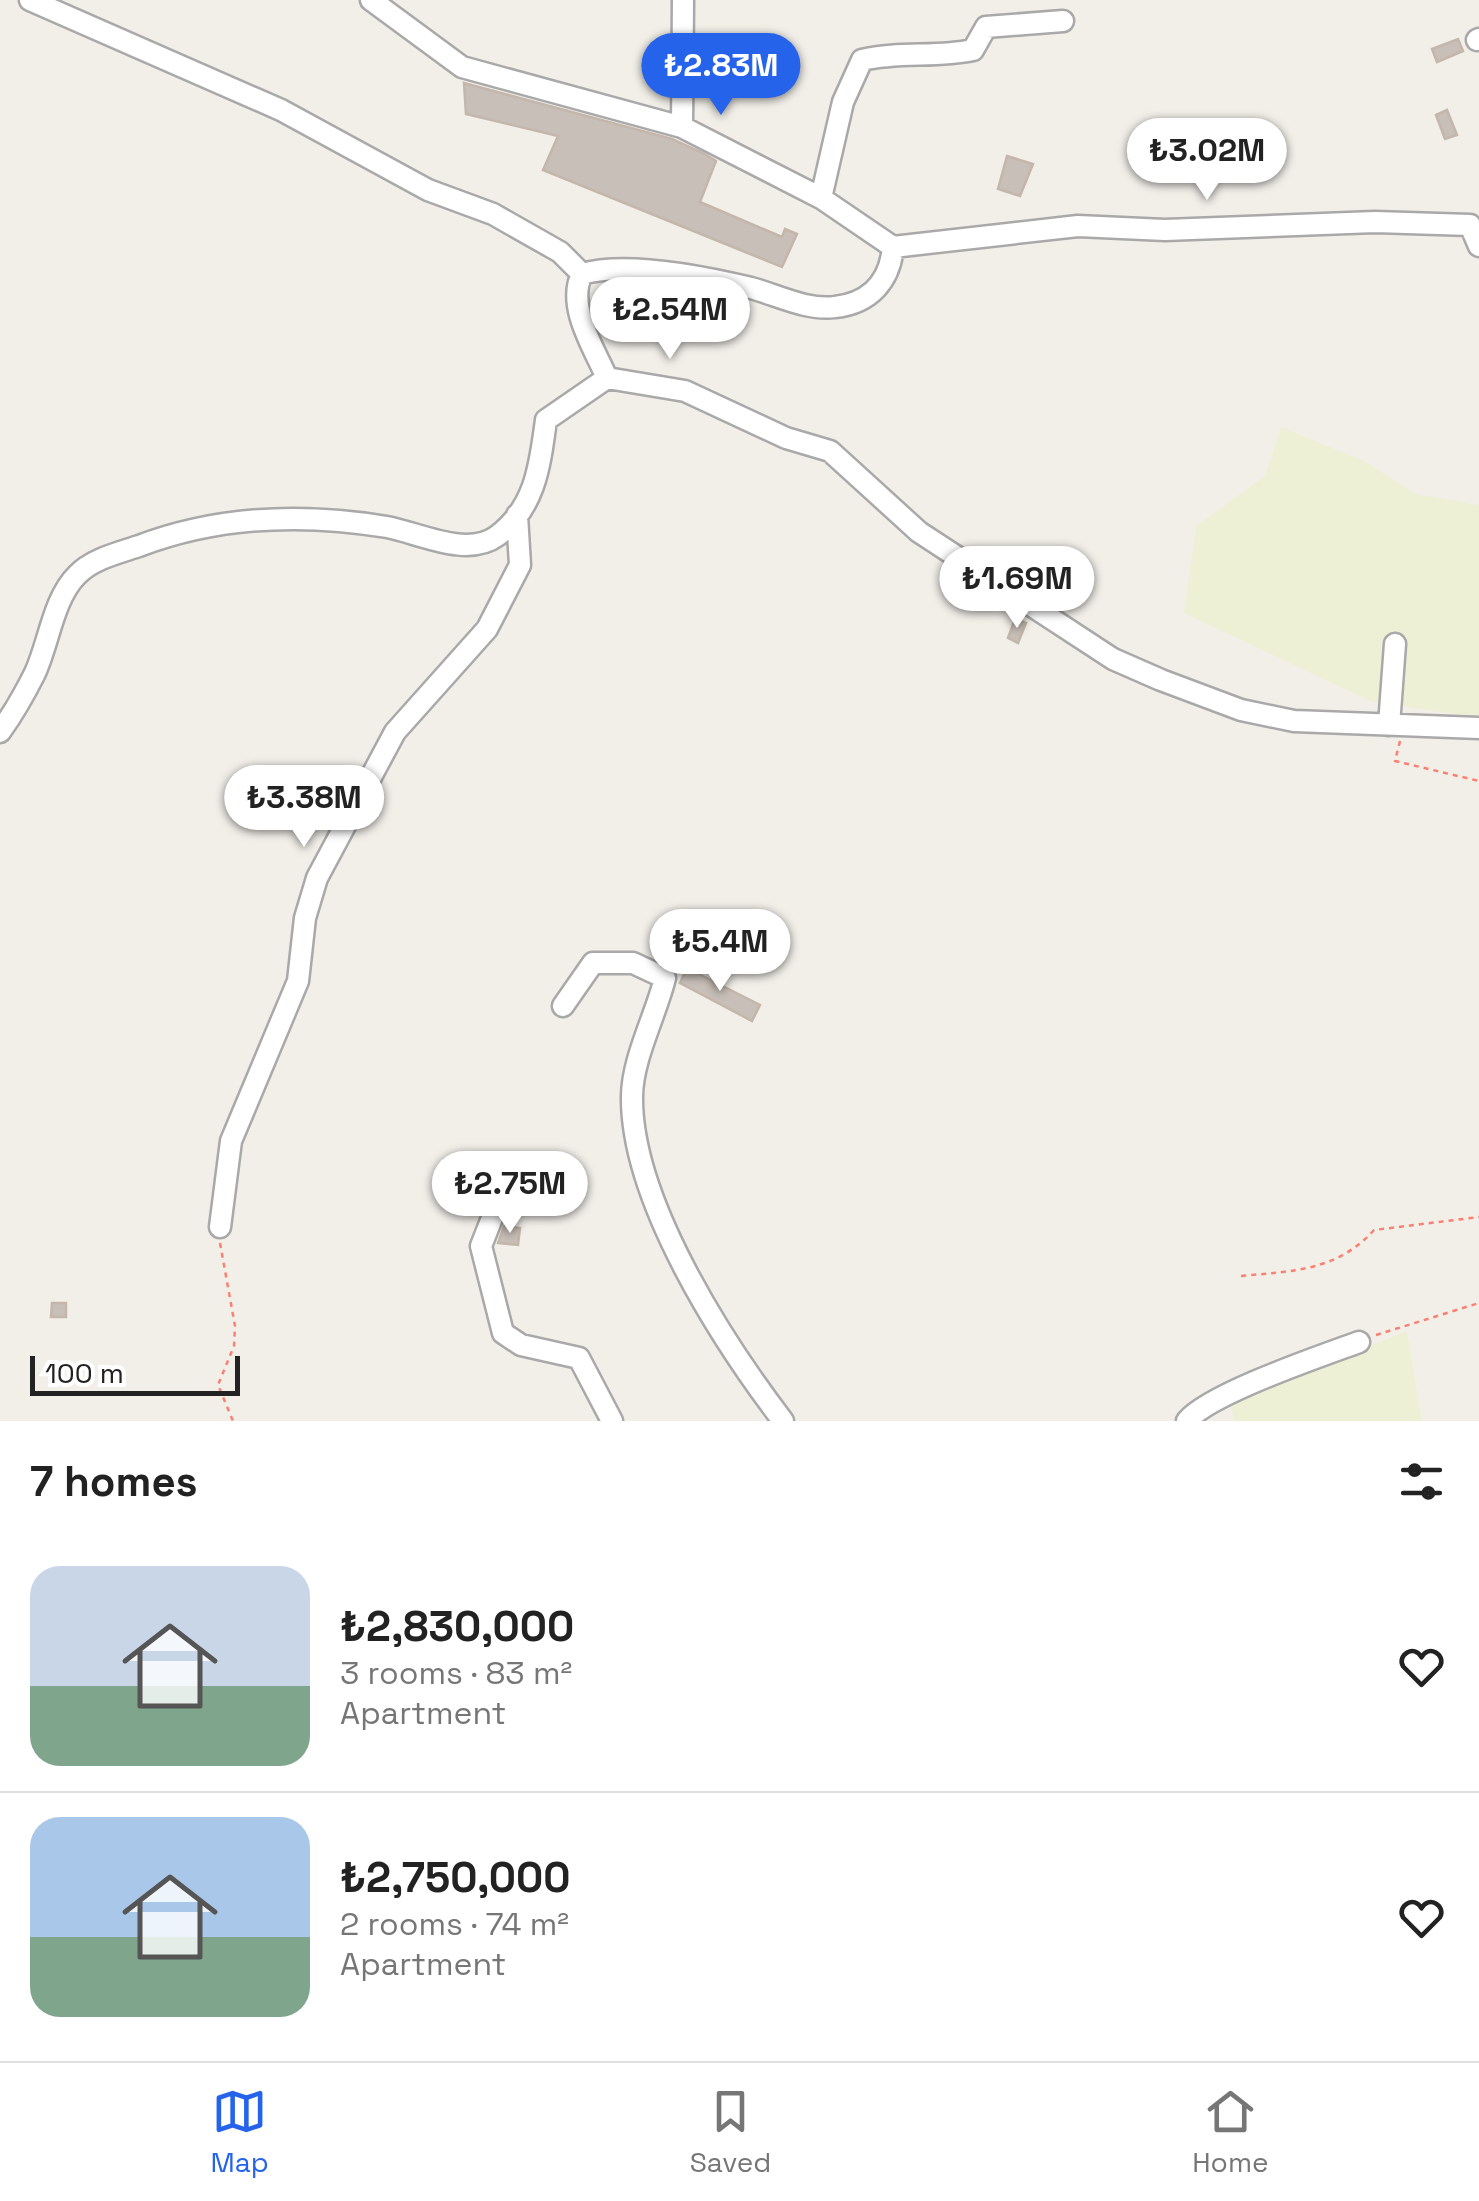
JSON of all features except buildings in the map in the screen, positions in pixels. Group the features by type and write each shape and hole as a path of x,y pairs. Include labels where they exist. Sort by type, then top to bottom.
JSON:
{"street":[{"path":"30,0 281,110 428,190 493,214 560,252 582,274"},
{"path":"371,0 462,67 682,126 821,198 893,247 1078,226 1165,230 1450,222 1470,226 1477,235"},
{"path":"682,126 683,0"},
{"path":"821,198 843,102 862,60 893,53 946,56 973,50 986,28 1062,21"},
{"path":"607,378 581,318 574,289 582,274 605,268 706,279 835,308 875,292 890,273 893,247"},
{"path":"0,732 35,673 63,598 76,576 96,562 193,526 267,520 344,521 472,544 496,537 527,504 538,477 546,420 607,378 685,391 786,438 830,450 920,532 1129,666 1241,710 1294,721 1479,728"},
{"path":"220,1226 231,1140 298,981 305,918 317,878 395,732 487,628 520,565 516,515"},
{"path":"1389,725 1395,644"},
{"path":"563,1006 593,962 633,962 666,978 632,1096 646,1176 714,1323 782,1421"},
{"path":"505,1186 481,1246 503,1332 521,1345 579,1358 612,1421"},
{"path":"1186,1421 1194,1412 1228,1396 1358,1342"}],"path":[{"path":"1395,761 1479,782"},
{"path":"1241,1276 1326,1264 1353,1253 1374,1230 1479,1218"},
{"path":"220,1226 219,1254 236,1326 234,1346 218,1385 233,1421"},
{"path":"1358,1342 1479,1302"}],"green space":[{"path":"1281,427 1364,461 1416,494 1479,505 1479,717 1372,702 1184,613 1196,526 1265,476"},
{"path":"1407,1331 1422,1421 1234,1421 1230,1401"}]}
